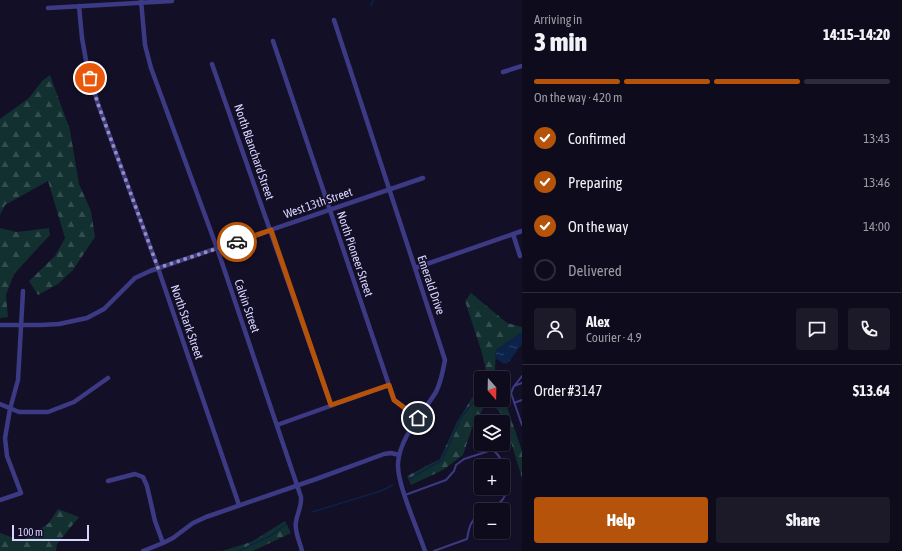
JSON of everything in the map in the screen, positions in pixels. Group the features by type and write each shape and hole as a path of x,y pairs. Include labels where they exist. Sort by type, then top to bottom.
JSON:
{"street":[{"path":"48,8 141,1 172,1"},
{"name":"Calvin Street","path":"141,1 145,45 151,68 217,248 301,497 302,503 296,521 296,527 302,551"},
{"name":"North Stark Street","path":"79,6 82,38 92,85 158,268 239,505"},
{"name":"Emerald Drive","path":"334,20 445,360 441,379 436,391 418,418 403,444 399,455 398,466 405,495 425,551"},
{"name":"North Pioneer Street","path":"273,41 394,400 418,418"},
{"name":"North Blanchard Street","path":"212,64 331,405"},
{"path":"503,72 522,66"},
{"name":"West 13th Street","path":"0,325 59,324 86,318 104,308 135,278 150,271 423,178"},
{"path":"415,268 522,231"},
{"path":"513,234 520,256"},
{"path":"0,500 21,493 7,456 5,438 10,409 18,380 23,291"},
{"path":"0,404 19,412 48,412 74,402 108,378"},
{"path":"277,425 389,385"},
{"path":"143,551 173,538 193,523 206,517 384,454 391,453 399,455"},
{"path":"108,481 135,474 143,477 147,486 155,521 163,543"}],"lane":[{"path":"522,376 514,386 511,393 522,425"},
{"path":"514,386 522,383"},
{"path":"514,403 522,400"},
{"path":"405,495 446,480 454,471 456,465 464,459 492,450 495,451 500,457 508,480 506,493 499,503"},
{"path":"434,551 467,539 469,527 474,519"}],"green space":[{"path":"50,75 70,130 79,184 91,211 95,237 73,270 58,284 38,295 29,281 55,256 65,238 48,181 5,205 0,215 0,119 29,98 42,81"},
{"path":"0,228 17,232 49,228 50,235 14,274 6,295 8,317 0,318"},
{"path":"471,293 507,323 522,327 522,332 496,350 495,371 486,371 465,301"},
{"path":"474,396 474,407 484,407 479,415 474,415 474,424 463,455 443,470 411,485 407,476 440,459 457,422"},
{"path":"495,407 507,407 510,415 502,415"},
{"path":"510,416 522,451 522,478 510,439"},
{"path":"58,509 79,517 57,544 56,551 0,551 0,533 22,541 49,523"},
{"path":"285,521 291,533 253,551 222,551 251,542"}],"water":[{"path":"522,332 522,344 508,363 504,364 495,358 496,350"}],"waterway":[{"path":"371,6 373,0"},
{"path":"410,479 442,460 461,418 474,401"},
{"path":"312,512 381,491 393,485"},
{"path":"239,551 272,535 286,524"}],"way so far":[{"path":"90,78 98,104 158,268 237,242"}],"route":[{"path":"237,242 271,230 331,405 389,385 394,400 418,418"}]}
